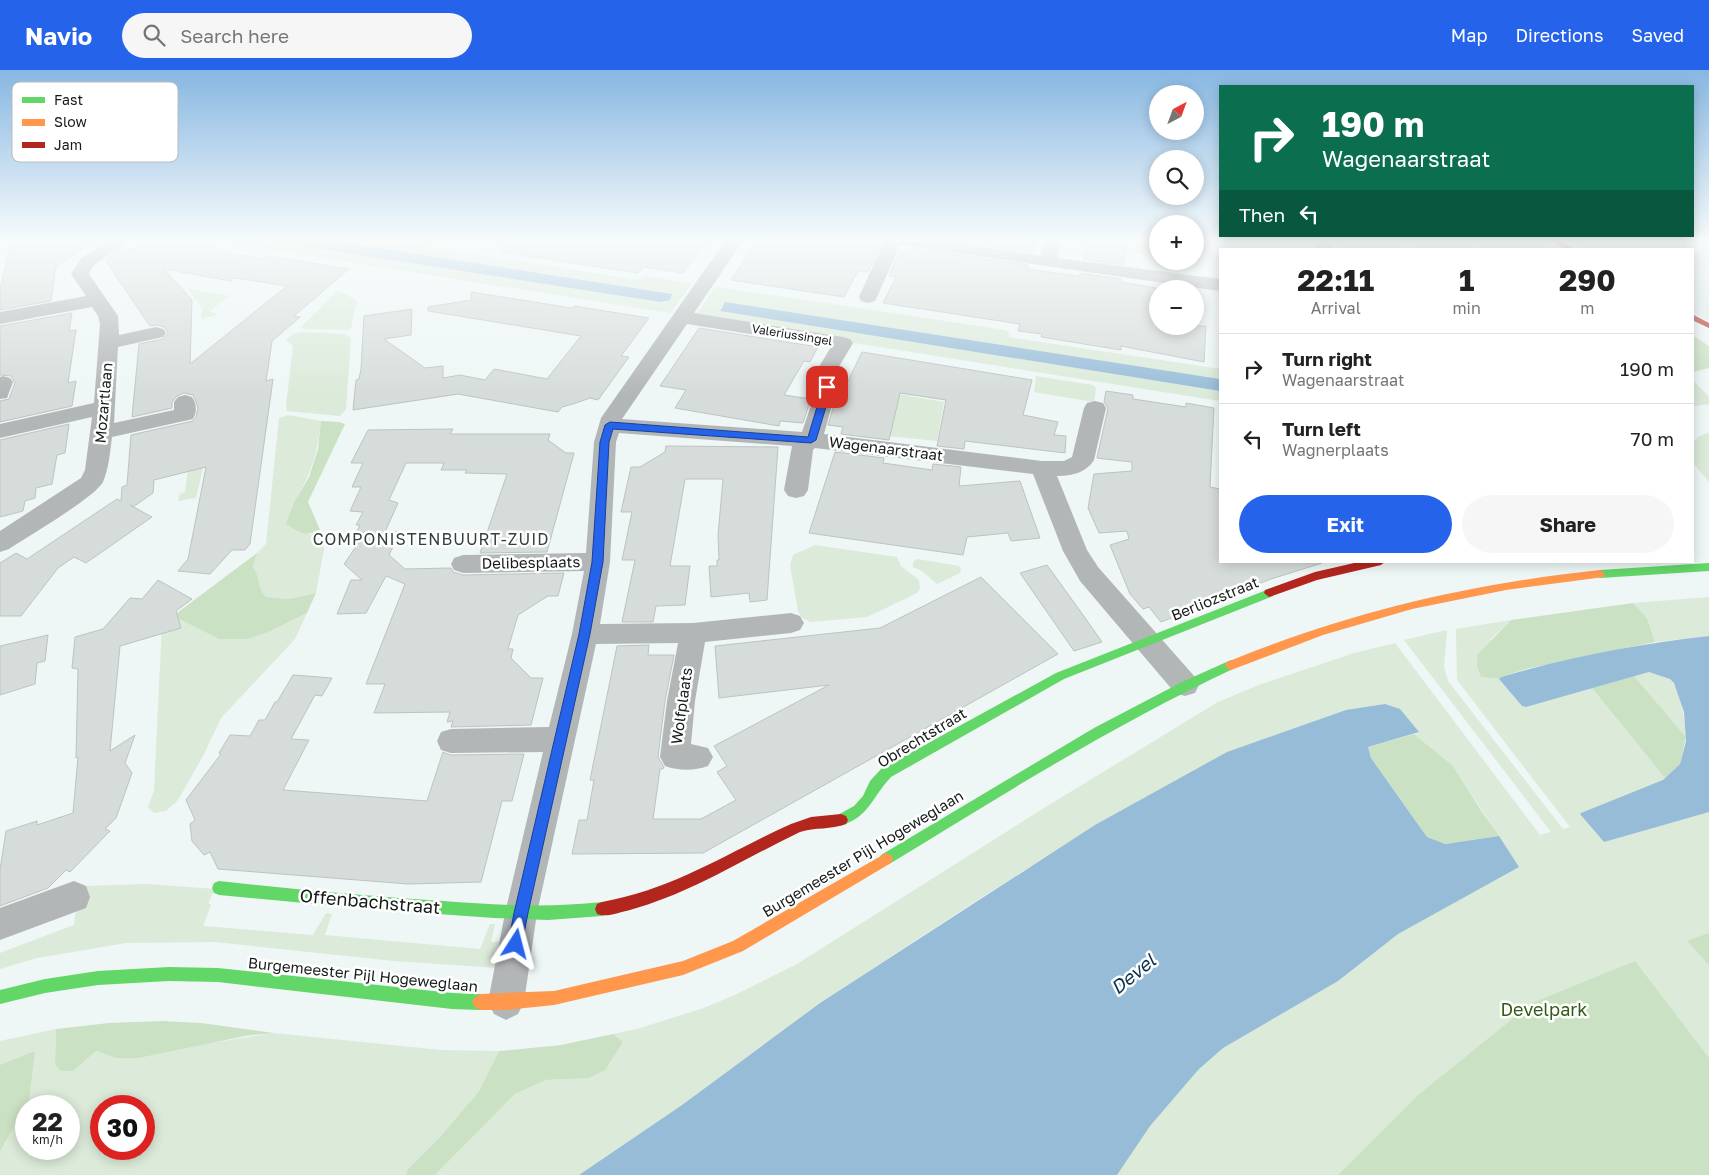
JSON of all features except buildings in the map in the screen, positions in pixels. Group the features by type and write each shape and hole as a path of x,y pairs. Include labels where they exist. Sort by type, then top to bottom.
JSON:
{"main road":[{"path":"1694,317 1709,326"},
{"name":"Berliozstraat","path":"1147,642 1281,588 1344,565 1362,563"},
{"name":"Burgemeester Pijl Hogeweglaan","path":"0,997 45,986 98,978 169,974 218,975 452,1001 506,1002 554,998 683,968 738,946 1099,729 1185,685 1249,657 1317,633 1431,601 1534,583 1600,574 1667,568 1709,567"},
{"name":"Obrechtstraat","path":"521,913 570,914 625,906 686,885 811,823 827,823 840,820 859,810 868,800 875,785 886,773 1060,676 1147,642"},
{"name":"Offenbachstraat","path":"220,888 410,906 521,913"}],"street":[{"name":"Mozartlaan","path":"0,543 73,496 91,482 96,470 102,432 110,324 108,316 92,293"},
{"path":"506,1002 521,913 562,739 585,634 598,562 604,442 612,418 699,293"},
{"path":"868,297 870,293"},
{"path":"0,318 97,300"},
{"name":"Valeriussingel","path":"682,317 843,343 824,375 827,387 811,440"},
{"path":"109,342 156,333"},
{"path":"102,432 185,414 186,402"},
{"path":"0,431 103,408"},
{"name":"Wagenaarstraat","path":"610,425 811,440 1042,468 1072,467 1079,465 1083,460 1095,408"},
{"path":"796,490 802,447 811,440"},
{"path":"1042,468 1075,551 1089,574 1185,685"},
{"name":"Delibesplaats","path":"463,564 598,562"},
{"path":"585,634 693,633 791,623"},
{"name":"Wolfplaats","path":"693,633 681,701 675,757 698,757"},
{"path":"451,741 562,739"},
{"path":"0,924 74,897"}],"shaded area":[{"path":"1694,293 1709,293 1709,321 1694,313"}],"green space":[{"path":"190,293 210,293 229,296 209,312 219,314 201,319 202,308"},
{"path":"335,293 343,293 359,302 356,306 351,328 346,330 303,329 302,326"},
{"path":"541,293 601,293 665,302 672,294 663,293 686,293 670,313"},
{"path":"711,293 755,293 1005,330 1009,333 1008,337 1219,368 1219,379 725,302 719,310 1219,391 1219,401 697,318 696,315"},
{"path":"300,332 344,334 351,338 346,409 340,416 287,411 293,346 286,340 293,334"},
{"path":"1694,336 1709,346 1709,368 1694,372"},
{"path":"1036,376 1093,385 1096,388 1094,402 1034,392"},
{"path":"1694,381 1709,397 1709,404 1694,406"},
{"path":"898,394 944,402 937,441 889,436 897,406"},
{"path":"288,415 321,421 313,463 294,502 310,535 320,530 324,549 316,593 289,599 266,597 253,567 257,553 266,544 279,418"},
{"path":"321,421 345,424 308,502 320,530 306,534 286,524 294,502 309,477 318,449"},
{"path":"1709,433 1709,482 1694,464 1695,440"},
{"path":"204,463 196,498 178,501 180,494 185,492 188,468"},
{"path":"815,545 897,557 901,566 919,580 920,589 917,593 867,617 811,622 802,618 798,611 790,565 793,555"},
{"path":"257,553 253,567 266,597 289,599 316,593 307,613 271,631 247,639 219,639 173,616"},
{"path":"917,559 959,566 961,570 960,573 937,584 922,571 913,567 913,562"},
{"path":"1709,597 1709,636 1655,642 1647,618 1633,603"},
{"path":"1633,603 1647,618 1655,642 1530,668 1499,679 1481,677 1477,665 1478,654 1511,620"},
{"path":"307,613 295,639 221,718 204,754 178,800 166,811 154,813 148,807 154,790 162,625 173,616 219,639 271,631"},
{"name":"Develpark","path":"1511,620 1491,639 1481,677 1499,679 1522,706 1526,707 1592,688 1665,778 1663,780 1709,784 1709,1175 1075,1175 1212,1051 1505,846 1453,766 1414,734 1419,733 1346,710 1227,752 1023,871 820,1003 682,1105 579,1175 435,1175 515,1094 546,1080 589,1078 623,1042 613,1034 637,1029 704,1008 797,964 1044,808 1218,702 1256,686 1354,653 1395,643 1540,835 1551,832 1404,640 1447,630 1444,667 1448,681 1563,829 1570,827 1457,680 1456,629"},
{"path":"1649,672 1666,677 1675,684 1682,707 1686,737 1634,676"},
{"path":"1634,676 1686,737 1680,764 1665,778 1592,688"},
{"path":"1414,734 1453,766 1499,836 1444,844 1427,837 1371,758 1368,747"},
{"path":"147,884 215,889 208,903 211,905 203,926 313,935 326,913 332,914 325,935 480,949 490,924 495,924 491,942 507,941 499,968 394,961 215,942 126,943 37,958 0,969 0,953 74,925 83,886"},
{"path":"1709,933 1709,965 1687,941"},
{"path":"1635,961 1709,1058 1709,1175 1338,1175 1417,1096 1532,1003"},
{"path":"163,1021 201,1023 274,1033 245,1036 138,1058 116,1058 96,1051 73,1071 61,1071 55,1064 56,1029 109,1023"},
{"path":"56,1029 55,1064 80,1065 96,1051 116,1058 274,1033 441,1050 499,1051 479,1091 440,1137 408,1169 406,1175 0,1175 0,1041"},
{"path":"613,1034 623,1042 605,1070 589,1078 546,1080 515,1094 435,1175 406,1175 408,1169 440,1137 479,1091 499,1051 561,1045"},
{"path":"35,1051 30,1095 15,1095 15,1125 0,1151 0,1065"}],"water":[{"path":"601,293 672,294 670,300 661,302"},
{"path":"725,302 1219,379 1219,391 720,311"},
{"path":"1709,636 1709,812 1604,842 1580,814 1663,780 1680,764 1686,741 1684,712 1674,683 1670,679 1649,672 1526,707 1522,706 1499,679 1552,663 1604,652"},
{"name":"Devel","path":"1385,704 1400,709 1419,732 1368,747 1371,758 1427,837 1445,844 1499,836 1519,867 1398,934 1338,981 1223,1048 1198,1070 1150,1126 1117,1175 579,1175 682,1105 820,1003 1095,825 1227,752 1346,710"}],"traffic: fast":[{"path":"1600,574 1709,567"},
{"path":"841,820 859,810 868,800 875,785 886,773 1060,676 1269,593"},
{"path":"886,859 1098,732 1142,708 1231,665"},
{"path":"219,888 428,907 530,913 602,909"},
{"path":"0,997 45,986 98,978 169,974 218,975 452,1001 480,1002"}],"traffic: slow":[{"path":"1231,665 1320,631 1412,605 1506,586 1600,574"},
{"path":"480,1002 554,998 683,968 738,946 886,859"}],"traffic: jam":[{"path":"1694,317 1709,326"},
{"path":"1269,593 1315,576 1372,563"},
{"path":"602,909 661,894 716,869 803,825 814,822 841,820"}],"district":[{"name":"COMPONISTENBUURT-ZUID","path":"431,539"}],"route":[{"path":"516,944 521,913 585,634 598,562 604,442 610,425 811,440 827,387"}]}
